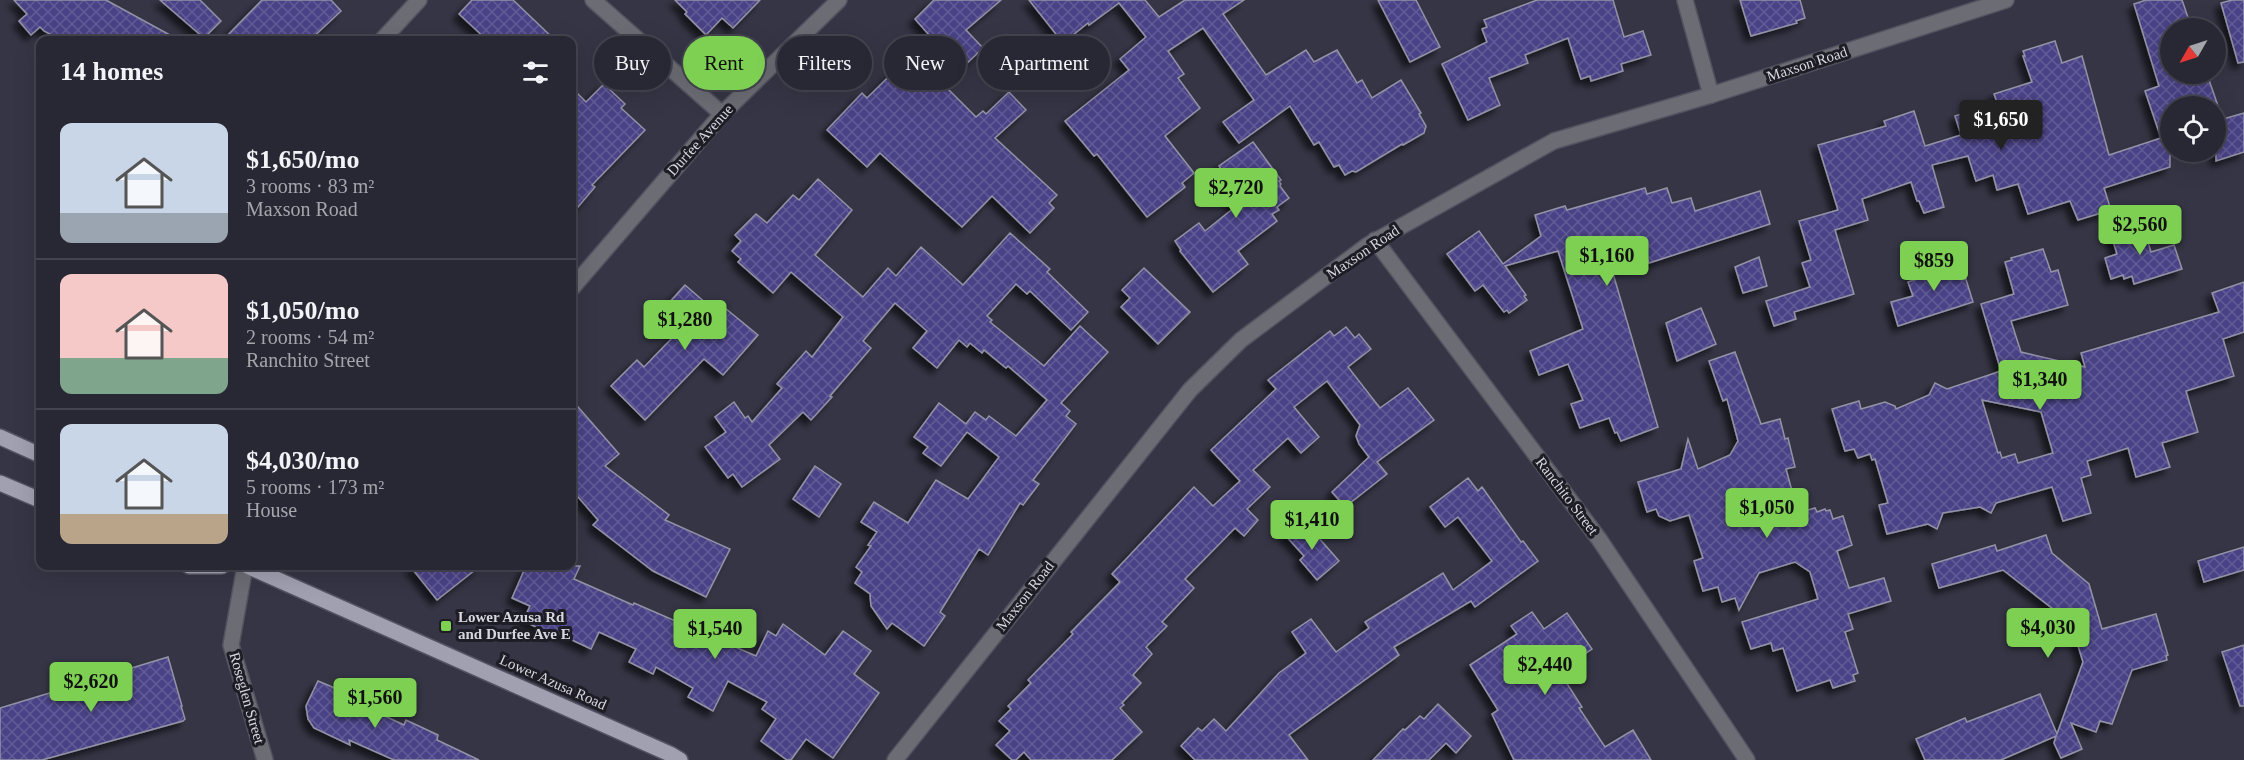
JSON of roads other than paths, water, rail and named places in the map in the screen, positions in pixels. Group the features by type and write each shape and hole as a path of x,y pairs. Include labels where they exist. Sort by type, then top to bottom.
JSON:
{"main road":[{"path":"0,437 36,453"},
{"path":"0,483 36,498"},
{"name":"Lower Azusa Road","path":"255,570 660,749 680,760"}],"street":[{"path":"386,36 419,0"},
{"path":"593,0 722,114"},
{"name":"Durfee Avenue","path":"576,283 722,114 838,0"},
{"path":"1685,0 1712,95"},
{"name":"Maxson Road","path":"895,760 1190,390 1241,340 1375,240 1554,141 1712,95 2006,0"},
{"name":"Ranchito Street","path":"1375,240 1599,539 1747,760"},
{"name":"Roseglen Street","path":"245,570 231,645 265,760"}],"place":[{"name":"Lower Azusa Rd and Durfee Ave E","path":"446,626"}]}
